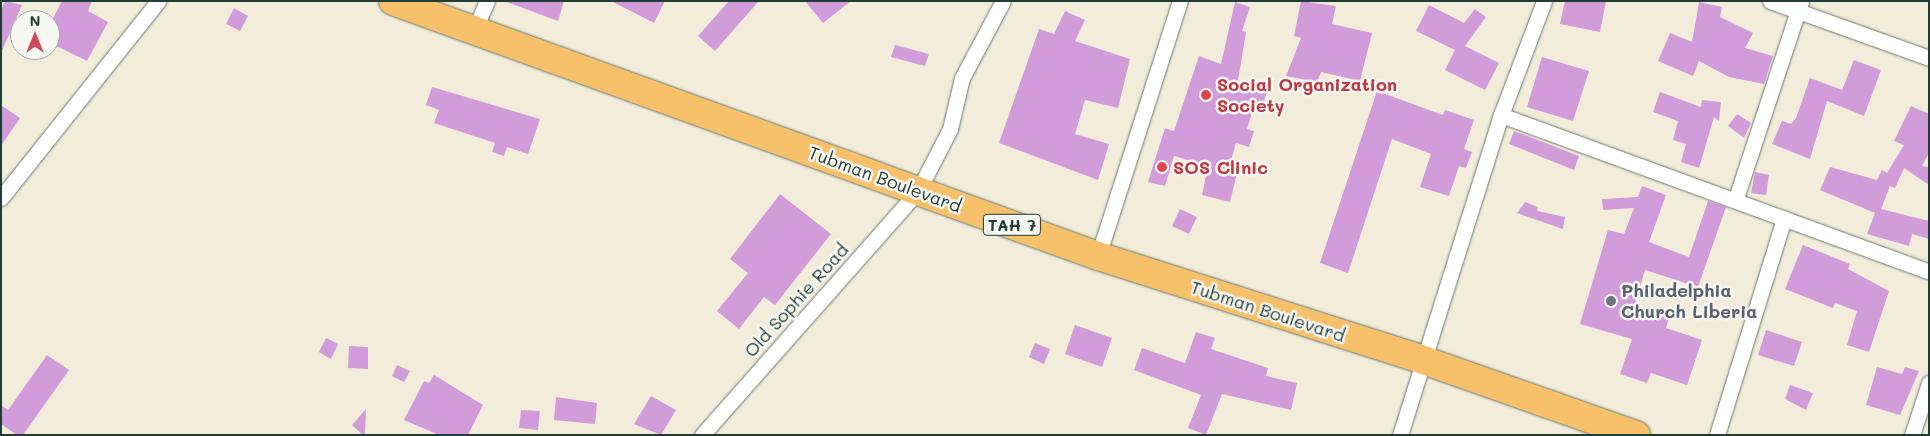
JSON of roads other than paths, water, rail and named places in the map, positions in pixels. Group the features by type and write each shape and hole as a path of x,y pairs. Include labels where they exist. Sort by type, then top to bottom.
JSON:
{"highway":[{"name":"Tubman Boulevard","path":"393,1 475,29 1098,256 1423,360 1636,435"}],"street":[{"path":"1,198 158,1"},
{"path":"475,29 487,1"},
{"name":"Old Sophie Road","path":"702,435 918,191 950,129 962,78 1003,1"},
{"path":"1098,256 1180,1"},
{"path":"1400,435 1502,115 1544,1"},
{"path":"1770,1 1799,7 1929,58"},
{"path":"1736,198 1799,7"},
{"path":"1502,115 1736,198 1929,272"},
{"path":"1717,435 1784,218"},
{"path":"1912,435 1929,383"}],"place":[{"name":"Social Organization Society","path":"1206,95"},
{"name":"SOS Clinic","path":"1162,167"},
{"name":"Philadelphia Church Liberia","path":"1611,301"}]}
